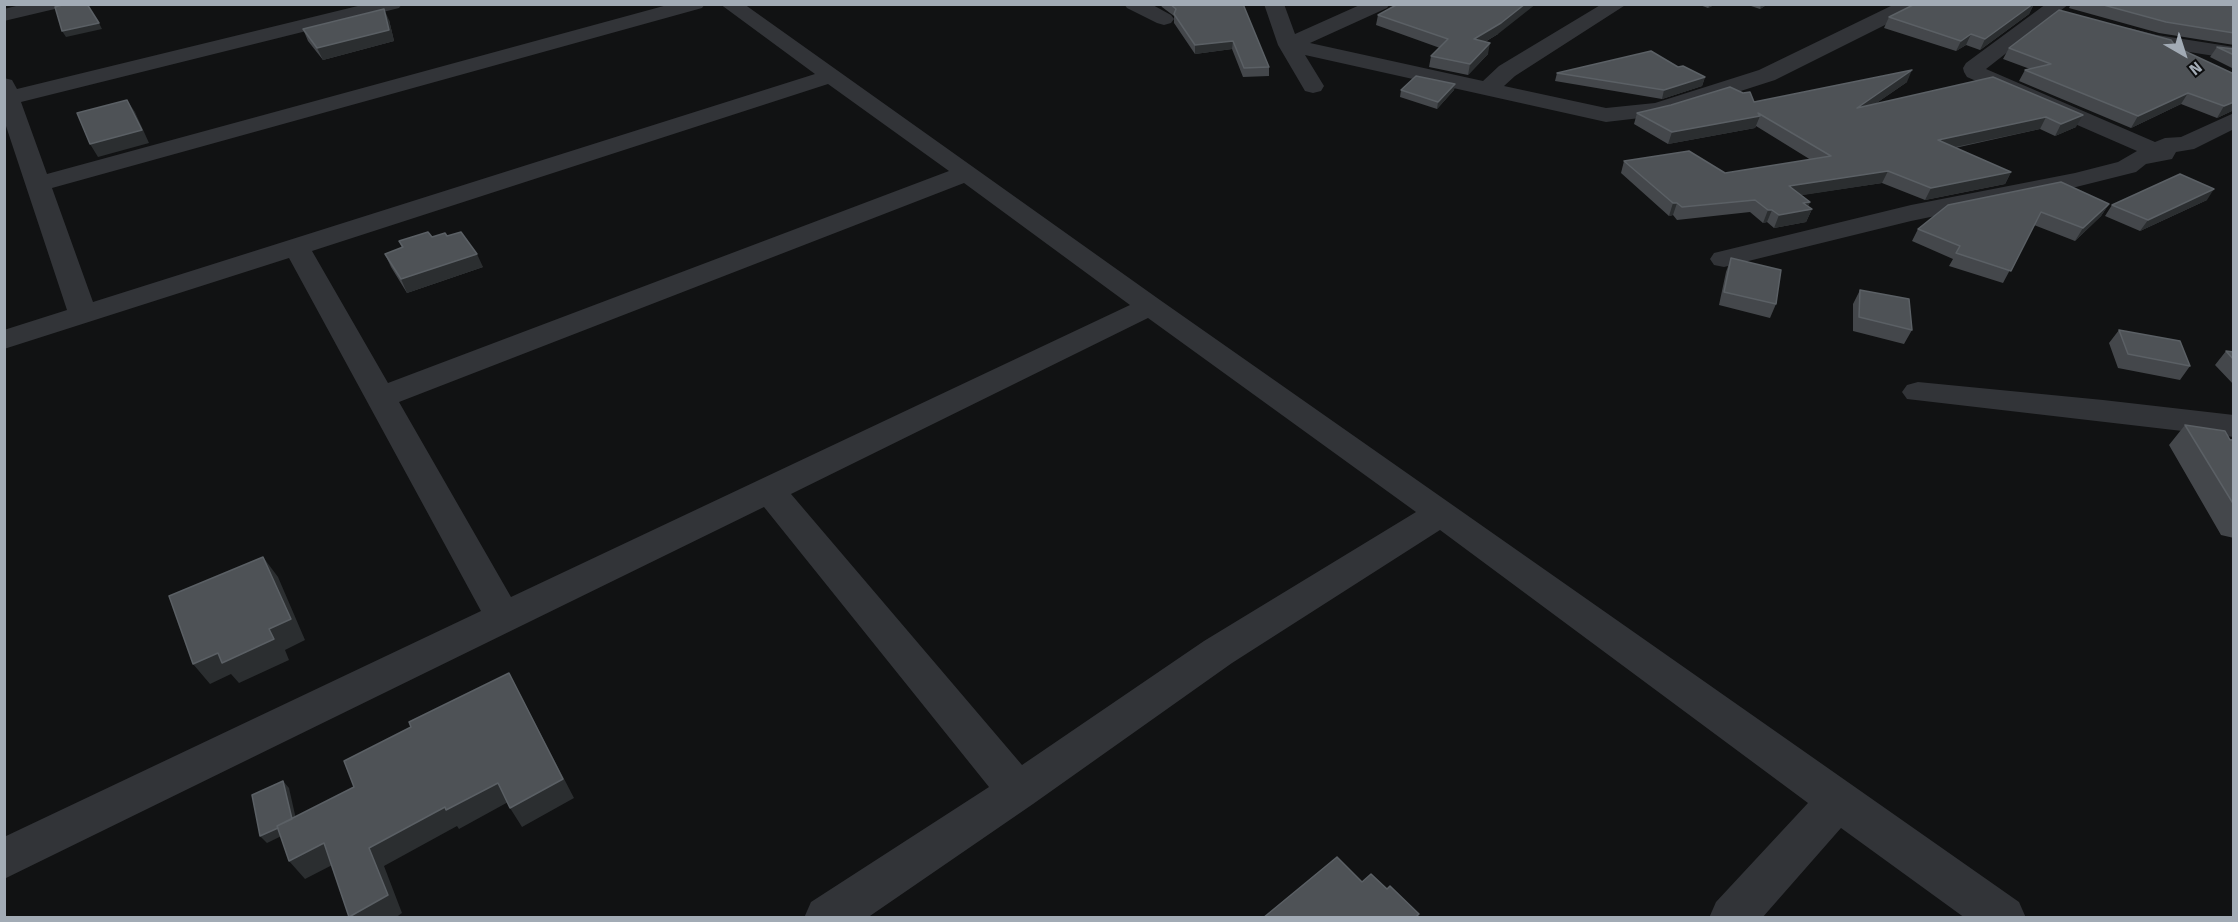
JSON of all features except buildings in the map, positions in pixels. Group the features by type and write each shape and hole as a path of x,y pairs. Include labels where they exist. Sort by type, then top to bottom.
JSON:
{"street":[{"path":"4,15 52,4"},
{"path":"83,315 7,92 392,4"},
{"path":"39,184 695,4"},
{"path":"730,4 2003,918"},
{"path":"1134,4 1164,19"},
{"path":"1274,4 1289,45 1313,86"},
{"path":"1289,45 1380,4"},
{"path":"1488,89 1516,66 1617,4"},
{"path":"1289,45 1606,115 1658,110 1767,75 1911,4"},
{"path":"2025,4 2060,11"},
{"path":"2060,11 1974,68 1975,72 2163,154"},
{"path":"2112,29 2157,41 2234,53"},
{"path":"2157,41 2212,71"},
{"path":"4,340 832,76"},
{"path":"2163,154 2164,145 2186,144 2234,120"},
{"path":"1724,259 1911,213 2076,180 2127,167 2139,159 2163,154"},
{"path":"382,397 967,172"},
{"path":"297,248 504,618"},
{"path":"4,859 1150,306"},
{"path":"1918,392 2103,410 2234,426"},
{"path":"769,490 1018,791"},
{"path":"827,918 1018,791 1218,652 1441,513"},
{"path":"1732,918 1838,801"}]}
